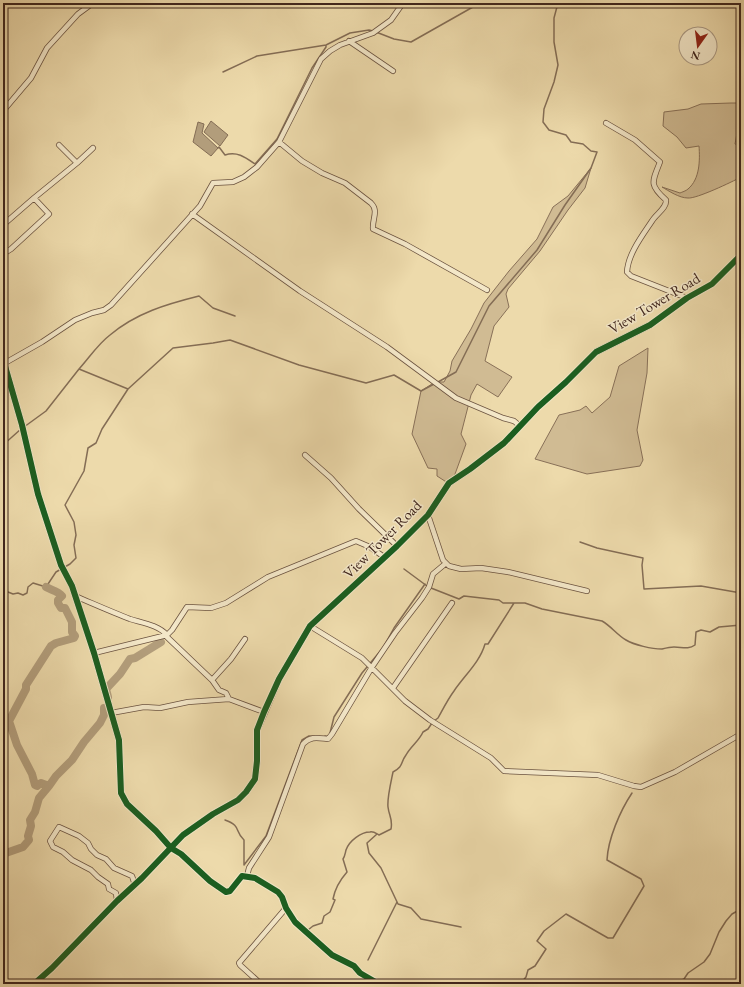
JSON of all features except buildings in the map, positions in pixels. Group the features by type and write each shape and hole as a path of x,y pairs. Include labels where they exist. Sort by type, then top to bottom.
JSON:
{"street":[{"path":"3,111 31,78 47,48 78,14 93,3"},
{"path":"379,984 360,973 354,966 332,955 295,922 278,892 255,878 242,876 230,891 226,892 210,881 181,854 171,848 156,831 127,804 121,793 119,740 76,596 62,568 38,494 23,435 22,425 4,361 42,342 75,320 104,310 111,305 200,206 213,182 233,182 244,177 257,167 279,142 321,59 335,48 373,32 391,20 403,3"},
{"path":"349,41 393,71"},
{"path":"606,123 635,140 660,162 653,184 655,190 666,200 664,207 653,220 632,254 627,272 631,276 687,298"},
{"path":"279,142 302,161 322,173 345,183 371,203 376,210 373,229 405,244 487,290"},
{"path":"60,145 77,163"},
{"path":"3,225 93,148"},
{"path":"3,254 11,249 49,214 34,198"},
{"path":"192,214 300,291 361,330 456,398 503,418 514,421 520,426"},
{"name":"View Tower Road","path":"171,848 183,835 238,800 246,792 255,778 257,761 257,730 279,679 310,626 397,546 428,515 449,482 470,469 504,443 538,407 578,371 596,352 650,325 687,298 712,284 741,255"},
{"path":"305,454 331,478 359,509 397,546"},
{"path":"428,515 446,564 449,566 461,568 481,568 508,572 587,591"},
{"path":"94,653 167,635 172,630 187,606 212,608 226,603 268,577 356,540 370,547 384,557"},
{"path":"246,876 249,868 269,837 303,744 307,739 312,738 328,739 332,734 372,667 429,587 433,574 446,564"},
{"path":"76,596 130,619 163,630 167,637 212,680 219,690 226,693 229,699"},
{"path":"393,688 452,603"},
{"path":"310,626 362,658 405,700 430,720 491,758 504,771 598,775 642,787 675,772 741,734"},
{"path":"212,680 231,660 245,639"},
{"path":"111,713 144,707 160,708 188,702 229,699 264,712"},
{"path":"117,901 116,893 110,889 108,884 91,870 72,860 63,852 53,847 50,841 59,827 79,836 88,843 97,855 106,859 114,868 132,876 135,885"},
{"path":"34,984 52,968 171,848"},
{"path":"261,984 239,963 286,908"}],"shaded area":[{"path":"741,103 741,134 737,133 735,144 741,146 741,177 714,190 692,198 681,197 662,187 680,193 687,190 692,185 697,175 699,157 699,146 686,148 677,137 663,126 664,112 688,109 701,104"},
{"path":"211,121 228,135 220,146 204,132"},
{"path":"198,122 204,124 202,133 218,148 211,156 193,142"},
{"path":"591,168 585,188 540,251 508,289 506,294 509,307 494,326 485,361 512,377 498,397 477,384 471,395 461,434 466,444 451,485 437,476 437,469 428,468 412,434 421,391 435,382 444,382 450,371 452,361 484,303 537,239 553,207 568,196"},
{"path":"648,348 647,373 637,430 643,460 640,466 587,474 535,459 559,415 580,410 586,406 592,413 610,397 619,366"}],"waterway":[{"path":"376,32 394,39 411,42 480,3"},
{"path":"438,382 456,372 489,306 537,250 565,205 591,168 597,152 591,151 583,144 571,142 566,135 549,130 543,122 544,109 554,82 558,65 554,42 554,18 558,3"},
{"path":"223,72 257,56 326,45 350,33 369,30 373,31"},
{"path":"218,148 219,147 225,155 237,154 255,164 277,139 312,68 326,45"},
{"path":"79,369 102,343 120,327 141,315 175,302 199,296 213,308 235,316"},
{"path":"24,427 46,411 79,369 128,389 173,348 230,340 299,365 366,383 394,375 421,391 434,384"},
{"path":"3,590 13,594 18,593 23,595 27,593 28,587 33,583 46,587 56,572 70,564 76,558 74,545 76,535 74,522 65,505 84,471 88,448 96,443 102,429 128,389"},
{"path":"3,445 21,429"},
{"path":"580,542 597,548 643,558 642,565 644,589 701,586 741,593"},
{"path":"404,569 427,586"},
{"path":"384,646 394,628 425,584"},
{"path":"46,587 62,596 58,600 58,603 61,608 65,608 72,622 72,632 75,636 74,638 51,646 26,685 26,689 9,721 17,745 32,774 35,785 37,786 41,783 49,786 56,776 72,760 84,742 100,723 104,715 104,708"},
{"path":"431,588 459,599 464,596 499,600 503,603 525,603 542,609 602,621 629,642 653,648 662,649 672,647 690,647 695,645 696,632 701,630 710,632 719,627 741,625"},
{"path":"434,721 438,718 458,685 476,663 485,644 488,644 514,603"},
{"path":"108,697 106,689 120,674 130,659 135,658 161,642"},
{"path":"325,736 329,737 334,717 362,673 382,649"},
{"path":"308,930 313,926 322,923 324,916 330,912 335,900 333,899 336,888 347,872 343,859 350,843 367,832 372,832 379,835 391,829 392,823 388,810 388,803 393,772 400,766 408,752 432,723"},
{"path":"225,820 234,824 244,840 244,865 266,836 302,740 309,736 315,736"},
{"path":"3,854 23,847 29,840 28,836 31,826 30,820 35,812 39,798 49,786"},
{"path":"520,984 526,977 528,970 535,966 546,949 537,941 544,931 566,914 608,938 613,938 644,886 641,879 607,860 615,825 632,793"},
{"path":"377,834 367,843 369,853 381,868 398,904 411,908 421,919 461,927"},
{"path":"368,960 397,902"},
{"path":"674,984 684,979 688,973 704,962 710,954 719,932 726,921 732,914 741,909"}],"cycle path":[{"path":"34,984 52,968 183,835 213,814 238,800 246,792 255,779 257,761 257,730 279,679 310,626 397,546 428,515 449,483 504,443 538,407 596,352 650,325 687,298 712,284 741,255"},
{"path":"3,359 22,425 38,494 61,565 72,586 94,653 119,740 121,793 127,804 156,831 171,848 181,854 210,881 226,892 230,891 242,876 255,878 278,892 295,922 332,955 354,966 360,973 379,984"}]}
